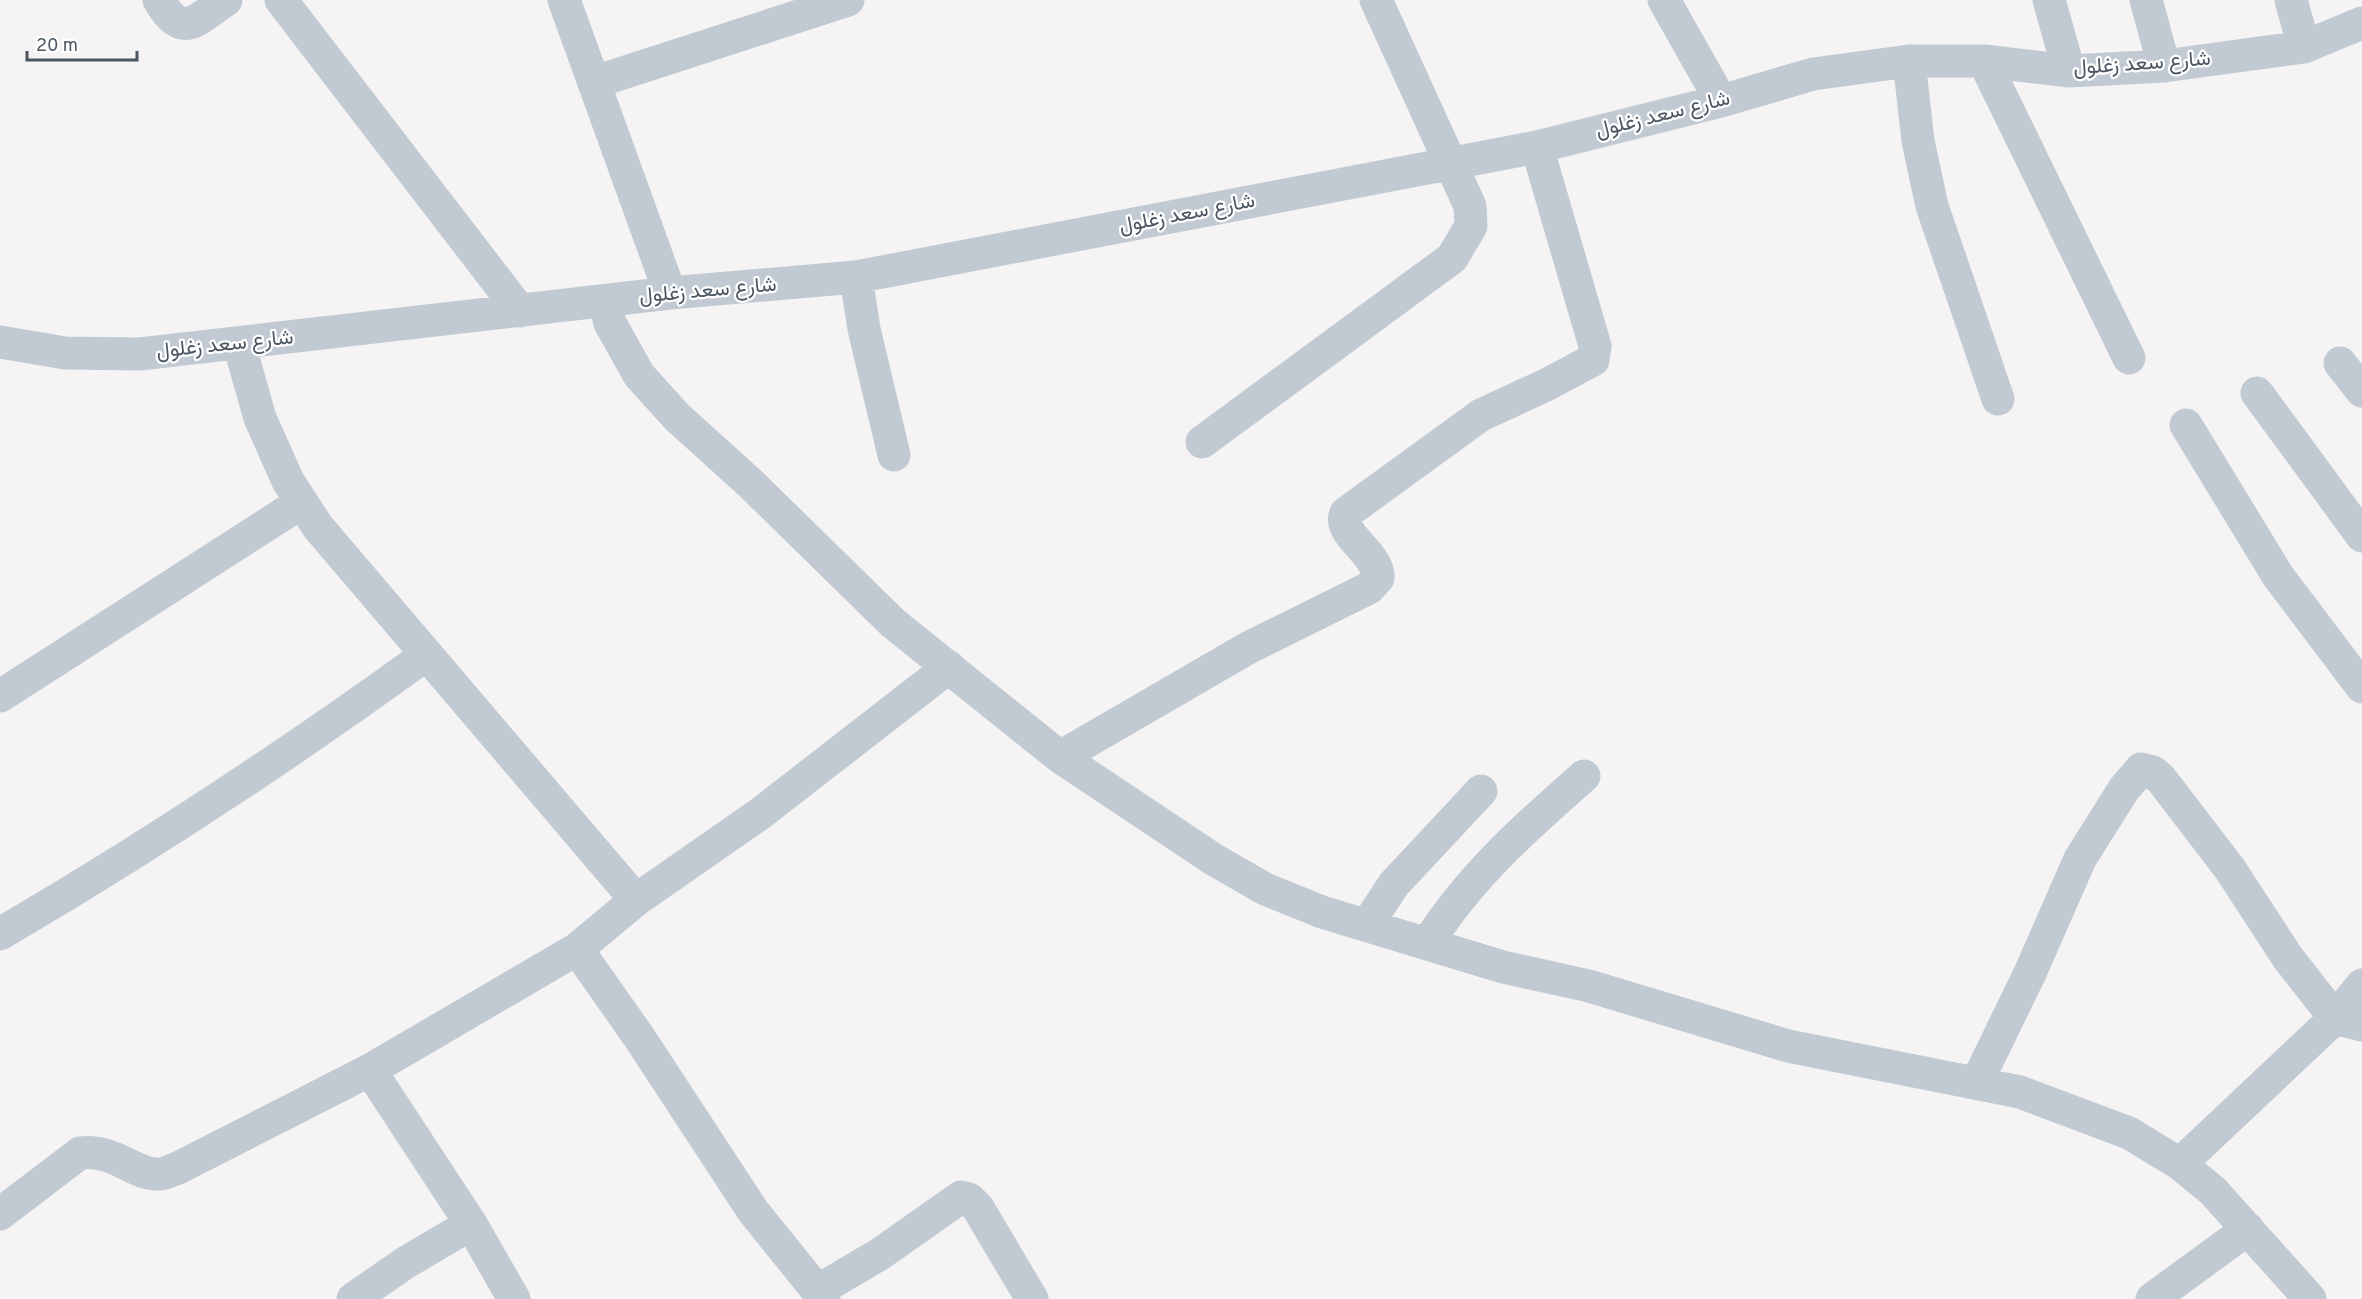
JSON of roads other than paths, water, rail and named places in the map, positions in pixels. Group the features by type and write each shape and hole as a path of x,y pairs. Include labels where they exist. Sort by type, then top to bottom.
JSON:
{"street":[{"path":"159,0 169,18 179,24 191,24 226,0"},
{"path":"281,0 520,311"},
{"path":"564,0 670,293"},
{"path":"595,82 848,0"},
{"path":"1202,442 1452,258 1471,226 1470,206 1376,0"},
{"path":"1664,0 1720,101"},
{"path":"2049,0 2069,71"},
{"path":"2145,0 2164,66"},
{"path":"2291,0 2304,47"},
{"name":"شارع سعد زغلول","path":"0,342 65,353 140,354 670,293 856,277 1537,147 1720,101 1813,74 1909,61 1984,61 2069,71 2164,66 2304,47 2362,23"},
{"path":"1909,61 1918,141 1932,207 1998,399"},
{"path":"1984,61 2129,358"},
{"path":"1060,757 1248,648 1369,588 1378,578 1376,562 1345,524 1346,513 1481,415 1556,381 1593,360 1594,346 1537,147"},
{"path":"856,277 864,329 894,455"},
{"path":"604,301 610,323 639,375 677,417 750,483 893,623 1060,757 1213,859 1265,889 1322,912 1503,967 1589,986 1788,1046 2020,1092 2128,1133 2180,1164 2213,1191 2310,1299"},
{"path":"239,344 260,418 288,481 318,527 636,900"},
{"path":"2340,363 2362,391"},
{"path":"2257,393 2362,536"},
{"path":"2186,425 2278,576 2362,687"},
{"path":"0,696 302,502"},
{"path":"0,934 179,825 313,737 426,655"},
{"path":"0,1214 80,1153 95,1151 112,1155 147,1172 160,1174 189,1163 370,1070 577,949 636,900 761,813 949,666"},
{"path":"1977,1082 2030,973 2080,859 2130,781 2141,769 2153,772 2161,778 2230,869 2288,958 2348,1022"},
{"path":"1428,943 1459,897 1508,843 1584,776"},
{"path":"1367,925 1389,890 1481,791"},
{"path":"577,949 639,1037 753,1211 822,1295 961,1197 969,1199 978,1208 1032,1299"},
{"path":"2180,1164 2348,1022 2362,985"},
{"path":"370,1070 471,1224 514,1299"},
{"path":"353,1299 405,1263 471,1224"},
{"path":"2152,1299 2248,1229"}]}
